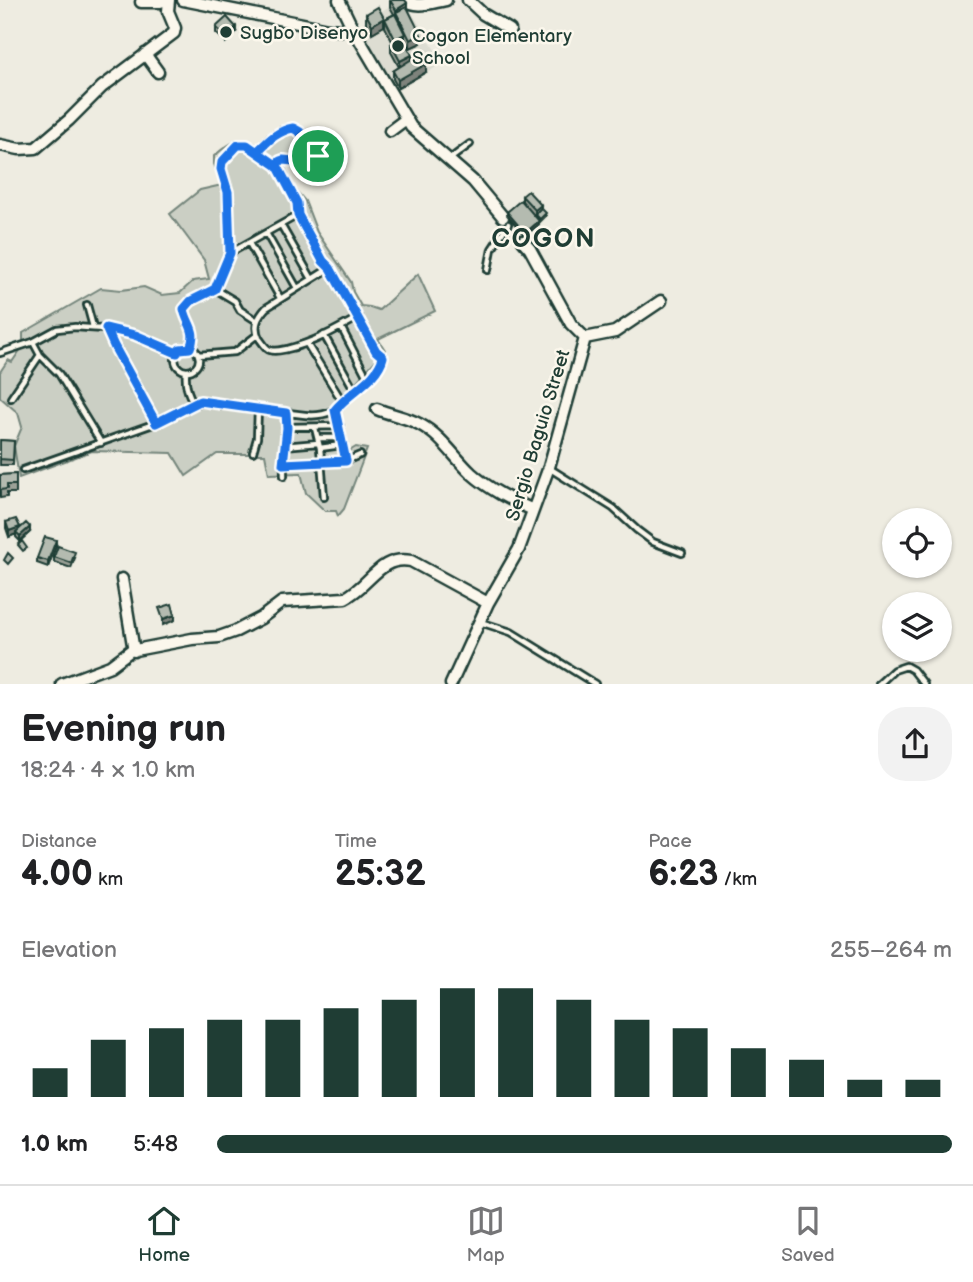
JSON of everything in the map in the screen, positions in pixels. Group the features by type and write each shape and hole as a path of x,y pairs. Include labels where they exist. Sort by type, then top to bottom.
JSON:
{"street":[{"path":"0,145 19,149 36,148 102,87 175,31 167,0 141,2"},
{"path":"183,0 328,29 352,27"},
{"path":"339,0 411,127 473,181 506,220"},
{"path":"407,0 413,5 446,0"},
{"path":"468,0 483,14 510,30"},
{"path":"145,54 158,72"},
{"path":"390,131 406,119"},
{"name":"Sergio Baguio Street","path":"451,684 488,603 519,549 549,467 585,338 571,324 523,241"},
{"path":"585,338 615,332 661,301"},
{"path":"377,409 418,423 434,434 491,489 533,510"},
{"path":"62,684 110,666 122,656 134,651 192,639 219,637 236,631 261,618 282,602 345,598 382,567 395,560 411,561 488,603"},
{"path":"122,579 134,651"}],"lane":[{"path":"257,152 270,139 293,128 300,132 318,156 315,163 283,160 276,165"},
{"path":"449,159 470,144"},
{"path":"23,470 156,423 205,401 311,415 335,410 381,365 383,357 376,351 359,317 330,268 323,261 298,215 297,203 276,165 247,145 238,145 222,162 221,169 228,192 230,253 215,289 191,301 184,309 192,330 190,348"},
{"path":"230,253 298,215"},
{"path":"488,270 492,249 506,220"},
{"path":"281,225 312,279"},
{"path":"266,233 297,288"},
{"path":"249,243 280,298"},
{"path":"330,268 266,308 257,321 257,335 271,350 307,344 359,317"},
{"path":"215,289 235,301 240,310 257,321"},
{"path":"88,305 93,327"},
{"path":"0,353 33,342 57,329 93,327 135,335 177,353"},
{"path":"341,327 368,379"},
{"path":"106,328 156,423"},
{"path":"198,355 236,352 257,335"},
{"path":"324,335 355,391"},
{"path":"33,342 40,355 59,373 101,443"},
{"path":"307,344 342,401"},
{"path":"190,348 195,350 198,361 196,367 186,371 180,369 175,358 180,349 190,348"},
{"path":"11,398 40,355"},
{"path":"186,371 187,394 194,404"},
{"path":"253,452 257,438 258,408"},
{"path":"335,410 346,461"},
{"path":"284,476 286,413"},
{"path":"287,428 340,426"},
{"path":"316,428 324,497"},
{"path":"285,446 342,438"},
{"path":"319,443 342,445"},
{"path":"283,464 346,461 360,455"},
{"path":"549,467 613,508 653,542 682,553"},
{"path":"479,621 511,632 596,684"},
{"path":"878,684 894,670 906,666 914,670 924,684"}],"shaded area":[{"name":"Cogon Elementary School","path":"404,0 443,63 394,93 354,28"},
{"path":"285,125 295,125 304,130 319,154 317,166 283,163 293,187 305,201 317,232 351,282 361,306 379,310 418,274 435,311 378,339 385,350 338,402 345,450 356,447 367,449 344,509 338,516 336,511 325,511 306,493 301,473 269,474 265,454 217,454 186,476 172,453 92,451 19,478 14,446 22,427 18,413 0,397 0,372 8,360 12,362 23,346 23,333 101,288 121,290 144,287 162,295 180,293 193,281 209,279 204,260 170,214 200,190 222,185 214,164 214,156 220,151 239,141 258,145 270,133"}],"building":[{"path":"390,0 405,0 407,3 396,10"},
{"path":"378,7 384,18 372,25 366,14"},
{"path":"407,7 421,35 410,40 396,12"},
{"path":"395,14 405,34 395,39 385,19"},
{"path":"227,17 236,27 226,37 216,27"},
{"path":"403,38 412,55 400,61 391,44"},
{"path":"420,54 426,64 398,80 393,71"},
{"path":"528,191 541,205 535,210 522,196"},
{"path":"521,200 539,221 525,233 507,212"},
{"path":"541,208 546,213 540,219 535,214"},
{"path":"0,440 14,441 13,460 0,459"},
{"path":"16,474 16,485 7,485 7,489 0,490 0,475"},
{"path":"16,519 20,527 9,531 6,522"},
{"path":"26,523 30,527 20,536 16,532"},
{"path":"45,537 56,540 48,561 37,558"},
{"path":"22,541 27,548 23,551 18,545"},
{"path":"58,546 75,552 71,563 54,557"},
{"path":"8,553 13,558 8,564 4,560"},
{"path":"172,604 175,615 163,619 159,608"}],"tunnel":[{"path":"503,218 523,241"}],"place":[{"name":"Sugbo Disenyo","path":"226,32"},
{"name":"Cogon Elementary School","path":"398,46"}],"district":[{"name":"COGON","path":"544,238"}],"route":[{"path":"318,156 300,132 293,128 270,139 257,152 278,167 297,203 298,215 323,261 330,268 359,317 376,351 383,357 381,365 335,410 346,461 283,464 286,413 200,401 156,423 106,328 135,335 177,353 180,349 190,348 192,330 184,309 191,301 215,289 230,253 228,192 221,169 222,162 238,145 247,145 276,165 283,160 315,163 318,156"}]}
